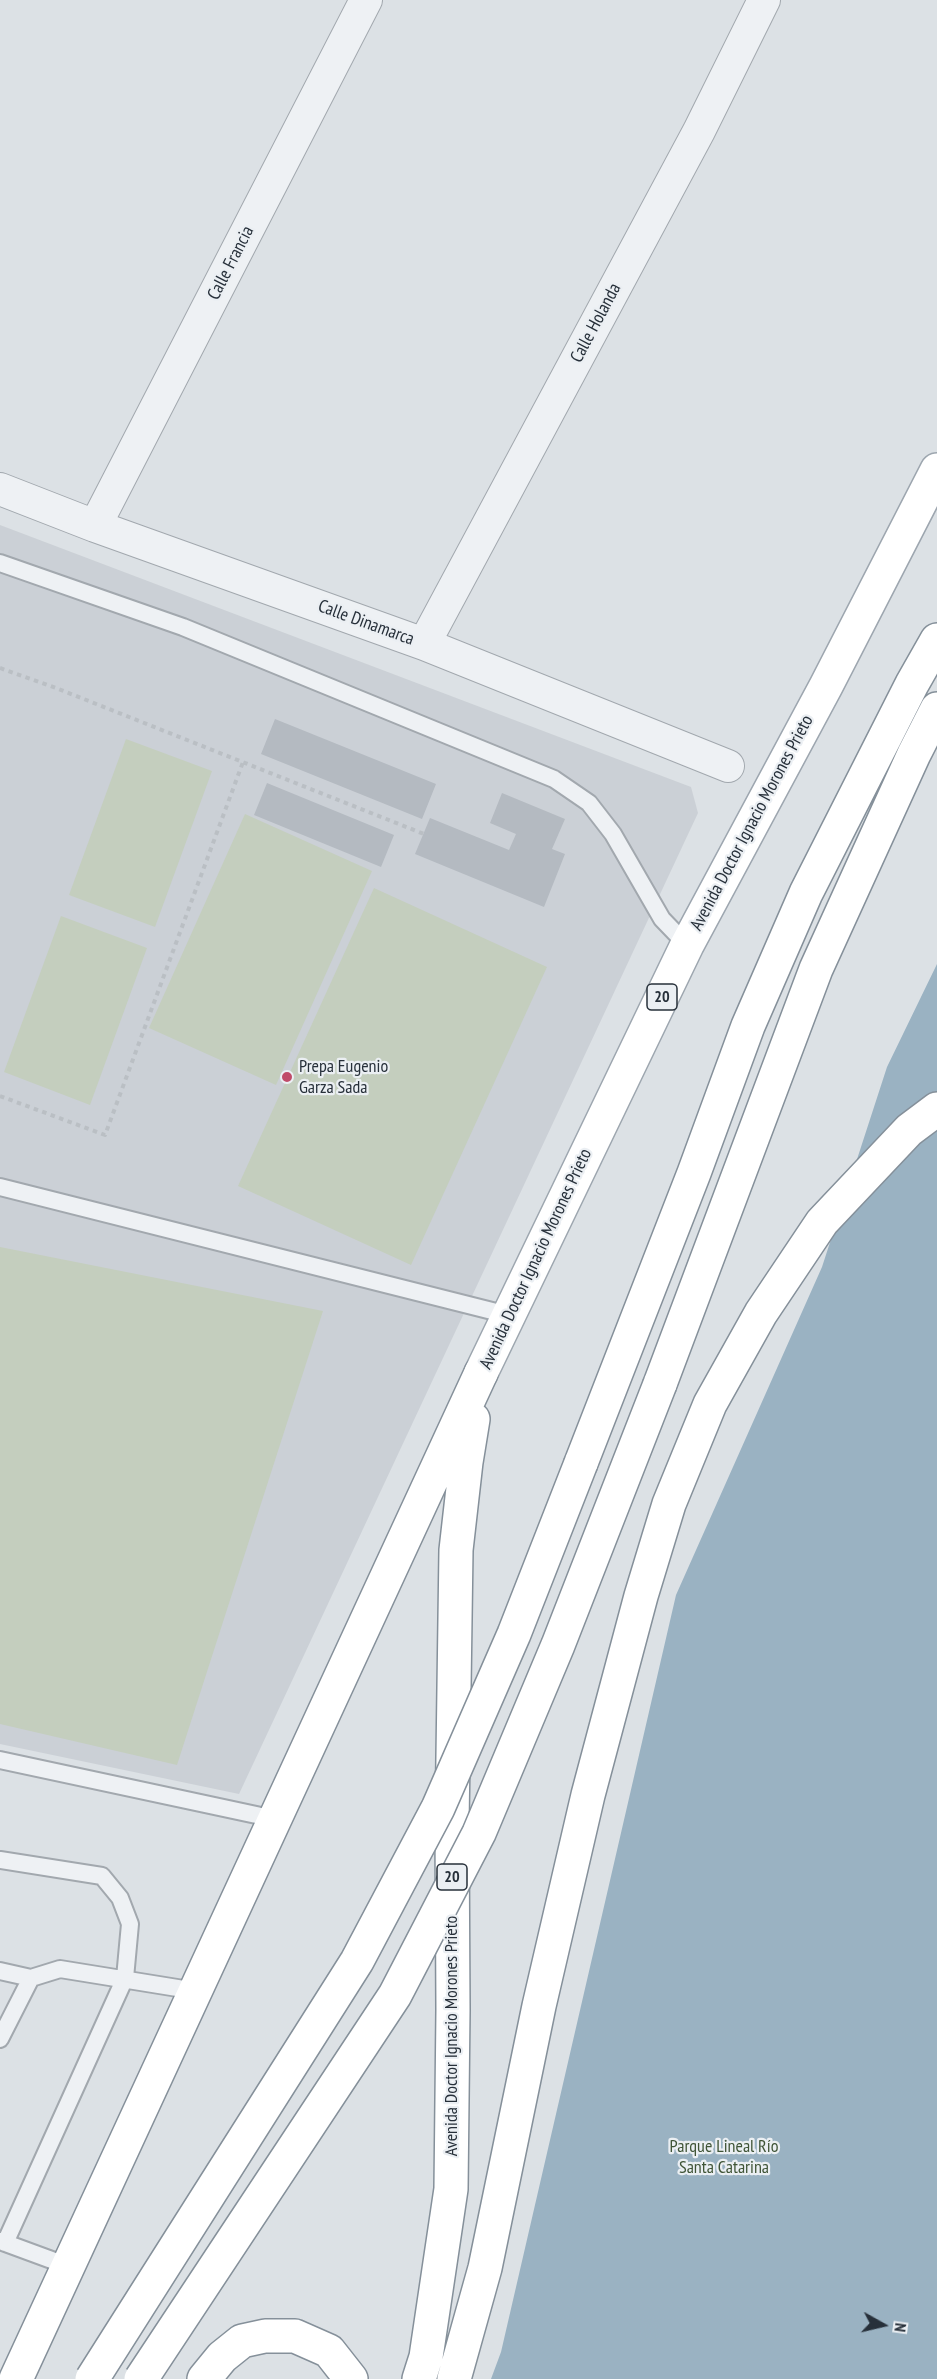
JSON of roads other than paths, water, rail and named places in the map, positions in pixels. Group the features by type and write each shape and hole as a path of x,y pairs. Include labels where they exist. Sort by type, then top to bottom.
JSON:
{"main road":[{"name":"Avenida Doctor Ignacio Morones Prieto","path":"420,2379 426,2356 451,2189 452,1825 456,1550 466,1461 481,1373 687,945 826,686 937,470"},
{"path":"92,2379 357,1961 428,1828 514,1634 694,1173 748,1026 806,893 912,684 937,640"},
{"path":"141,2379 400,1985 479,1833 558,1645 660,1384 816,969 914,754 937,709"},
{"path":"454,2379 485,2268 539,2006 588,1795 641,1596 669,1504 710,1404 761,1313 822,1222 909,1130 937,1109"},
{"path":"16,2379 481,1373"},
{"path":"204,2379 222,2357 242,2341 265,2336 295,2336 329,2351 351,2379"}],"street":[{"name":"Calle Francia","path":"95,526 366,0"},
{"name":"Calle Holanda","path":"424,644 699,131 764,0"},
{"name":"Calle Dinamarca","path":"0,489 95,526 424,644 728,766"}],"lane":[{"path":"0,562 183,627 554,779 589,803 613,834 662,919 687,945"},
{"path":"0,1187 508,1315"},
{"path":"0,1760 275,1819"},
{"path":"0,1860 102,1876 120,1898 130,1924 124,1978 3,2242 68,2266"},
{"path":"0,1971 31,1978 60,1969 196,1991"},
{"path":"0,2039 31,1978"}],"water":[{"name":"Parque Lineal Río Santa Catarina","path":"937,964 937,2379 491,2379 501,2352 676,1595 822,1267 887,1067"}],"place":[{"name":"Prepa Eugenio Garza Sada","path":"287,1077"}]}
